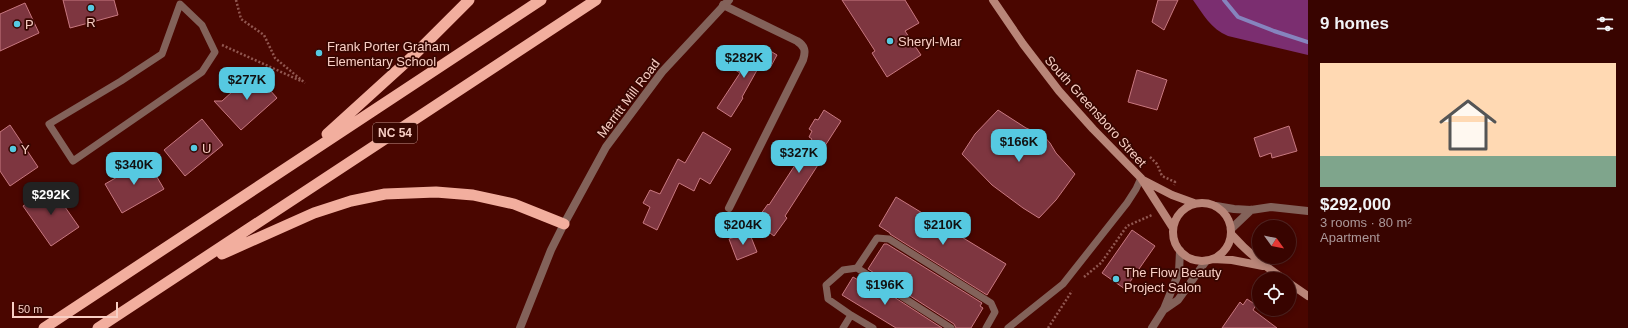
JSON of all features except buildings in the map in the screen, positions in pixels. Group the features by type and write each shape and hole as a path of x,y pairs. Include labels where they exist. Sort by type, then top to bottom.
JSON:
{"highway":[{"path":"294,163 375,92 469,0"},
{"name":"NC 54","path":"44,328 541,0"},
{"name":"NC 54","path":"98,328 596,0"},
{"path":"194,266 314,212 351,201 385,194 436,192 473,195 514,204 564,224"}],"main road":[{"name":"South Greensboro Street","path":"993,0 1023,44 1059,91 1093,129 1141,178 1173,228"},
{"name":"South Greensboro Street","path":"1141,178 1172,195 1194,203"},
{"path":"1209,260 1220,255 1230,241 1231,232 1228,219 1224,212 1216,206 1201,202 1194,203 1179,213 1175,220 1173,236 1180,252 1189,258 1198,261 1232,260 1264,266"},
{"path":"1231,232 1240,244 1264,266 1273,272"},
{"path":"1296,287 1308,296"}],"street":[{"path":"726,3 797,40 804,48 805,54 729,208"},
{"name":"Merritt Mill Road","path":"520,328 551,250 606,146 662,72 726,3"},
{"path":"1216,206 1252,210 1271,207 1308,211"},
{"path":"1231,232 1252,210"},
{"path":"1152,328 1164,310 1179,272 1180,252"},
{"path":"1164,310 1178,300 1209,260"}],"lane":[{"path":"178,2 202,24 209,38 215,52 202,72 73,161 48,124 121,81 162,54 178,2"},
{"path":"1008,328 1038,302 1064,284 1127,202 1136,189 1141,178"},
{"path":"857,268 877,238 889,239 991,303 995,312 986,328"},
{"path":"873,328 828,299 826,285 843,270 857,268 951,328"},
{"path":"843,328 852,315"}],"path":[{"path":"209,38 306,83 275,58 264,35 242,19 236,0"},
{"path":"1150,157 1157,164 1162,176 1174,182 1172,195"},
{"path":"1082,279 1100,263 1127,226 1161,209"},
{"path":"1048,328 1073,290"}],"shaded area":[{"path":"1193,0 1308,0 1308,55 1228,36 1212,25"}],"waterway":[{"path":"1224,0 1238,17 1308,42"}],"place":[{"name":"R","path":"91,8"},
{"name":"P","path":"17,24"},
{"name":"Sheryl-Mar","path":"890,41"},
{"name":"Frank Porter Graham Elementary School","path":"319,53"},
{"name":"U","path":"194,148"},
{"name":"Y","path":"13,149"},
{"name":"The Flow Beauty Project Salon","path":"1116,279"}]}
